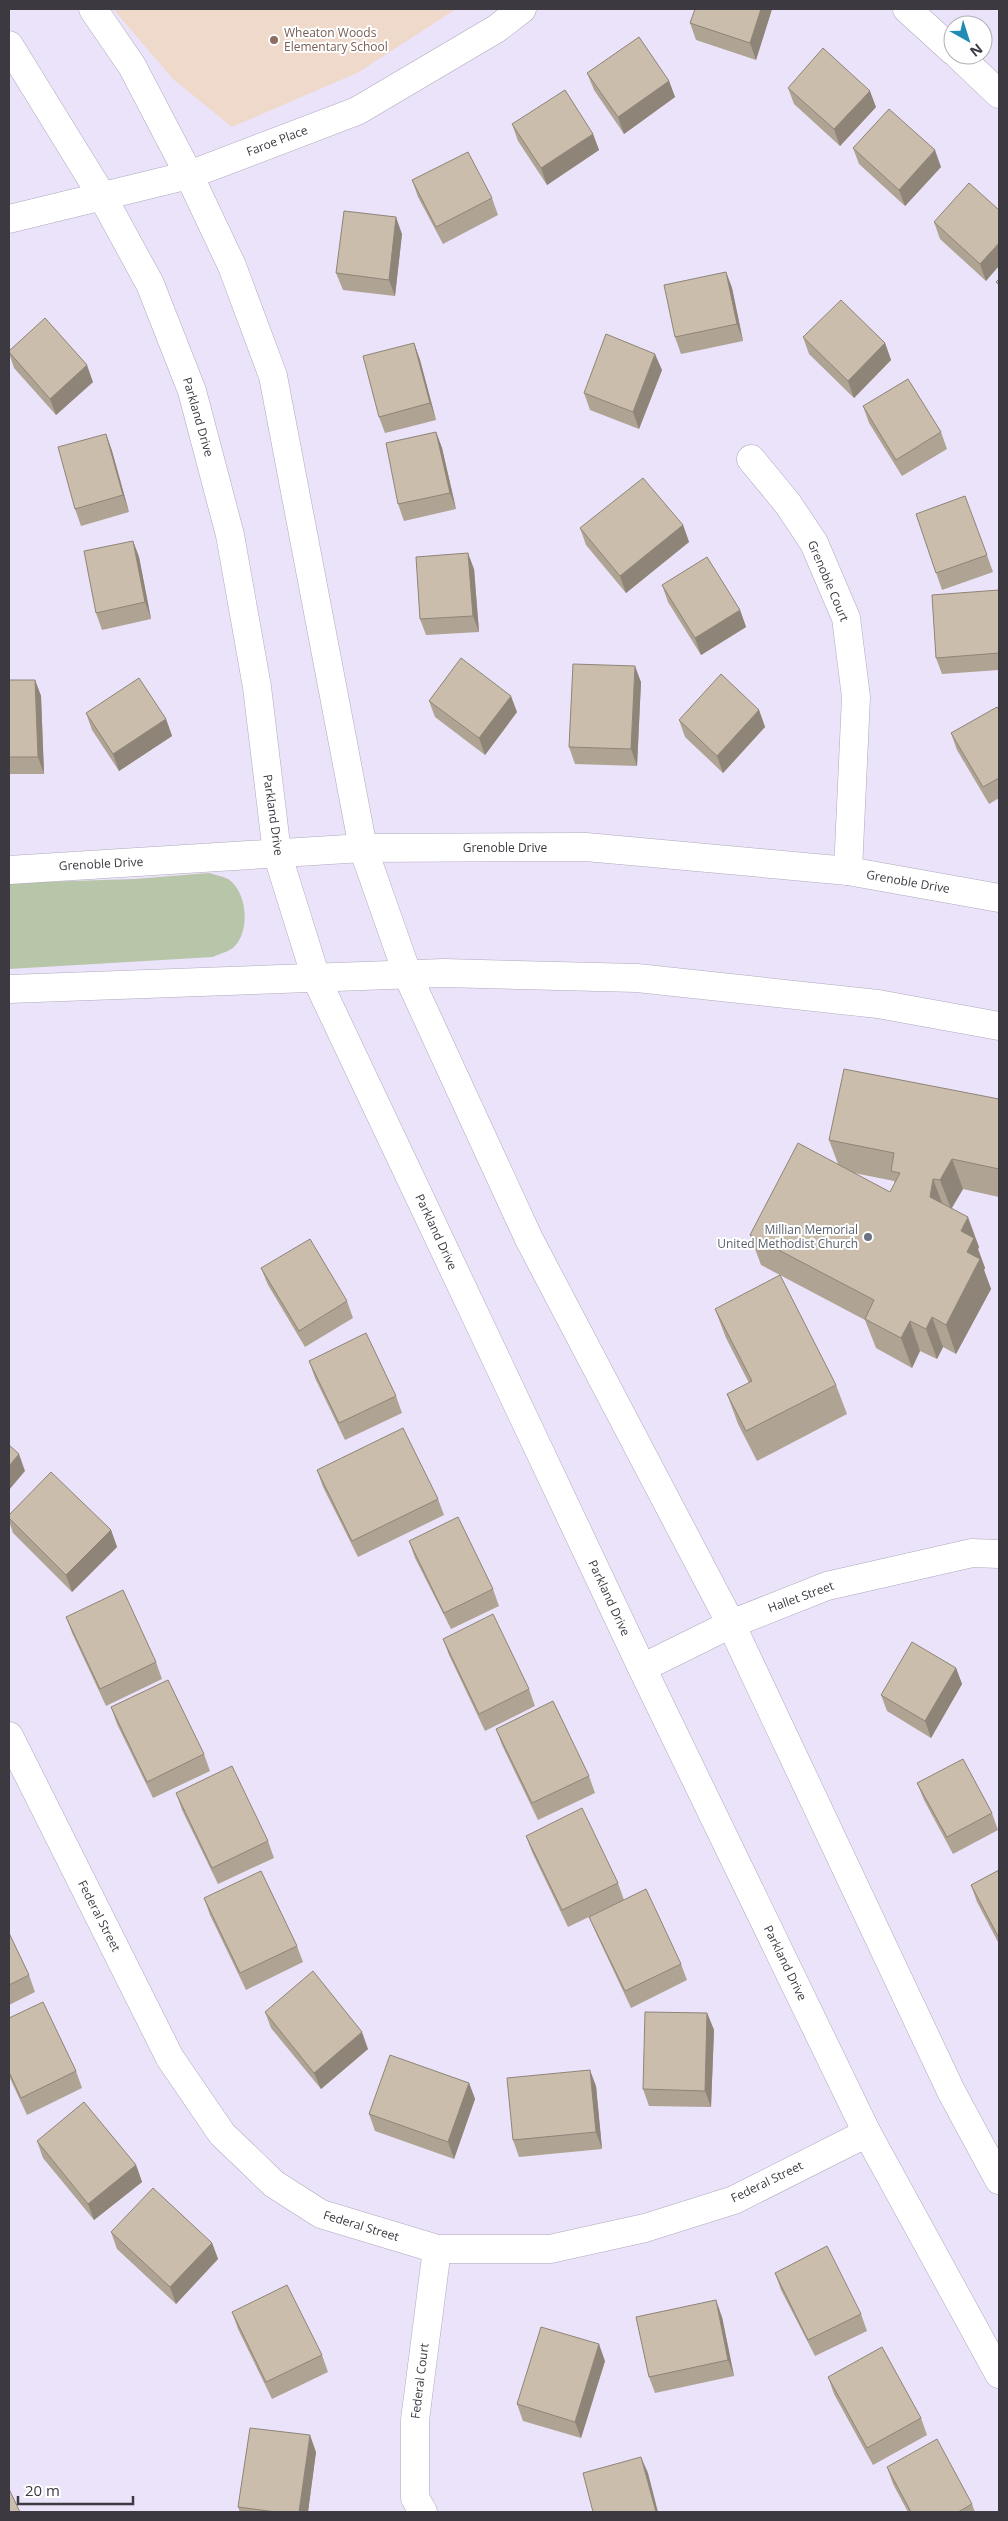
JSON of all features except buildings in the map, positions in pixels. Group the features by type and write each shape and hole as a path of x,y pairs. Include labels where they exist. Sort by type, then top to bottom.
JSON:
{"street":[{"path":"93,9 132,66 189,175 232,266 274,376 306,535 363,848 408,976 529,1240 731,1624 950,2091 999,2180"},
{"name":"Faroe Place","path":"9,219 189,175 357,111 496,29 522,9"},
{"path":"907,9 943,42"},
{"name":"Parkland Drive","path":"9,46 102,196 150,284 192,391 230,535 257,687 277,853 316,978 642,1668 866,2133 999,2374"},
{"path":"969,65 999,94"},
{"name":"Grenoble Court","path":"752,459 788,504 814,543 846,618 856,697 848,872"},
{"name":"Grenoble Drive","path":"9,870 363,848 586,848 848,872 999,898"},
{"path":"9,989 408,976 444,973 637,978 878,1004 999,1026"},
{"name":"Hallet Street","path":"642,1668 731,1624 827,1586 972,1553 999,1554"},
{"name":"Federal Street","path":"9,1736 170,2058 222,2134 274,2184 321,2214 437,2249 550,2249 645,2228 734,2200 866,2133"},
{"name":"Federal Court","path":"423,2512 415,2498 415,2420 437,2249"}],"shaded area":[{"name":"Wheaton Woods Elementary School","path":"113,9 456,9 359,72 232,127 173,79"}],"green space":[{"path":"209,873 228,879 239,892 243,902 245,922 243,931 234,947 227,951 213,957 9,969 9,883 135,879"}],"place":[{"name":"Wheaton Woods Elementary School","path":"274,40"},
{"name":"Millian Memorial United Methodist Church","path":"868,1237"}]}
